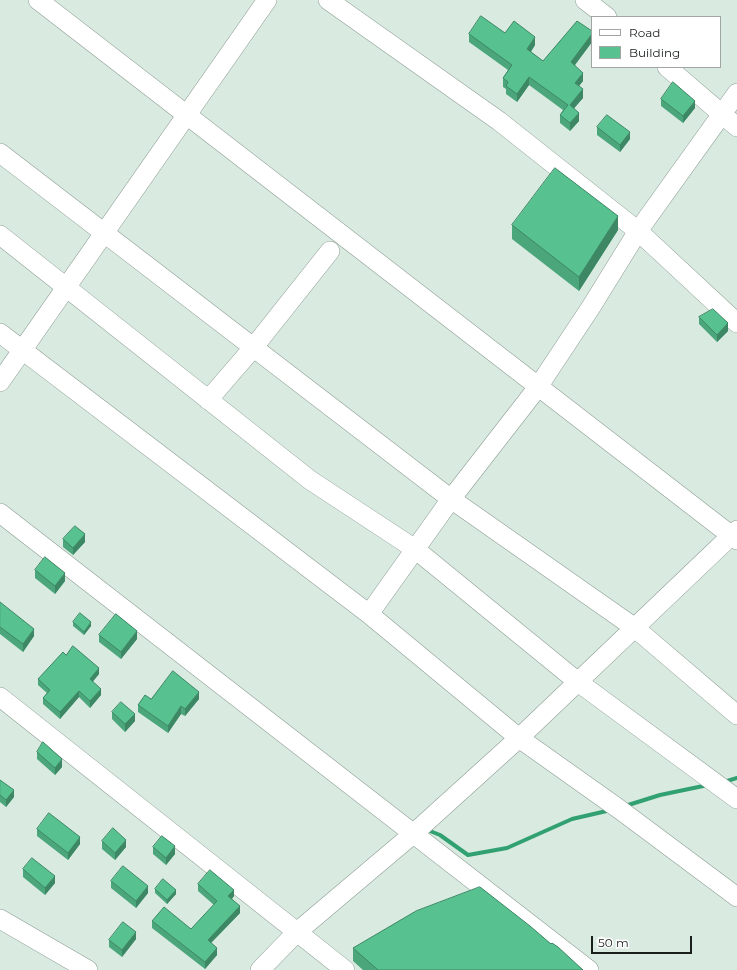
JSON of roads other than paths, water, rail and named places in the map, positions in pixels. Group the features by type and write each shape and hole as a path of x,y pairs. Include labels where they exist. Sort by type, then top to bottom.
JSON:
{"street":[{"path":"38,0 538,387 735,535 634,628 519,738 413,834 297,932 260,970"},
{"path":"0,382 68,287 267,0"},
{"path":"328,0 499,121 638,231 737,323"},
{"path":"585,0 606,16"},
{"path":"667,68 737,127"},
{"path":"369,614 451,499 538,387 591,307 638,231 737,93"},
{"path":"0,153 451,499 634,628 737,715"},
{"path":"0,235 68,287 310,480 415,549 578,682 737,799"},
{"path":"208,400 253,348 330,251"},
{"path":"0,333 369,614 519,738 619,809 737,897"},
{"path":"0,513 588,970"},
{"path":"0,698 345,970"},
{"path":"0,919 88,970"}],"waterway":[{"path":"724,782 737,778"},
{"path":"625,806 660,795 708,785"},
{"path":"425,829 440,835 468,855 507,848 572,819 611,810"}]}
